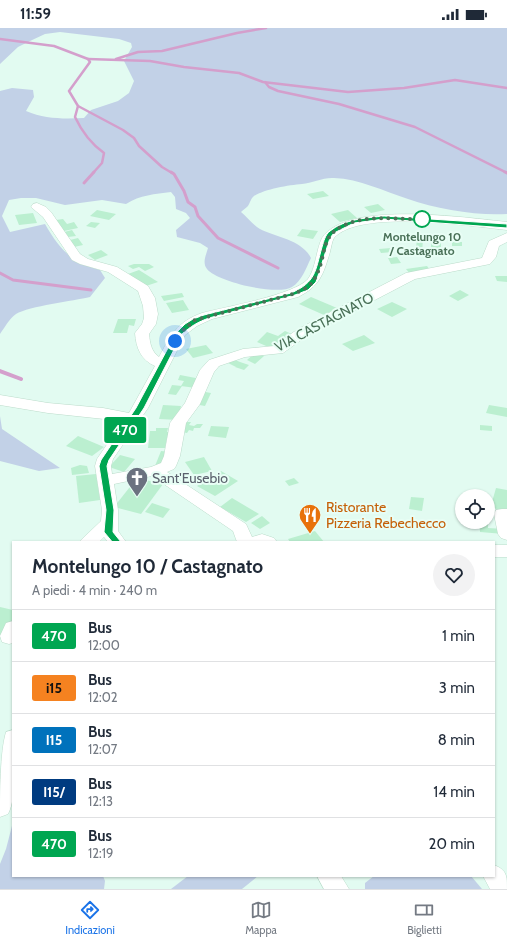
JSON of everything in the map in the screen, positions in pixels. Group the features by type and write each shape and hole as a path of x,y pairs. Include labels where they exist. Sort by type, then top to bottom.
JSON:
{"street":[{"path":"37,208 45,211 69,249 81,260 112,269 120,275 142,286 147,294 152,317 150,324 142,333 142,340 147,356 156,362 163,364"},
{"path":"116,541 109,532 110,510 104,473 105,460 140,408 180,333 195,320 293,294 306,288 313,282 328,238 332,232 353,222 384,218 507,226"},
{"name":"VIA CASTAGNATO","path":"170,477 178,423 192,404 207,370 214,363 243,353 278,350 303,332 411,276 486,261 490,257 493,244 507,237"},
{"path":"0,400 48,408 103,413 133,418"},
{"path":"104,473 170,477 240,528 246,541"},
{"path":"507,514 502,514 507,534"},
{"path":"89,541 109,523"},
{"path":"495,551 507,551"},
{"path":"0,808 12,743"},
{"path":"329,877 337,889"},
{"path":"495,877 503,889"}],"shaded area":[{"path":"0,28 507,28 507,214 470,213 444,209 419,203 362,183 334,178 326,178 264,191 253,197 248,206 241,212 260,229 295,243 307,252 311,258 303,274 292,287 274,290 235,283 213,274 207,269 205,256 208,248 200,243 177,237 176,230 190,218 186,213 176,209 175,197 171,192 153,194 126,204 102,200 65,205 36,198 9,200 2,216 10,232 45,224 61,248 67,254 81,263 100,270 105,278 90,297 41,306 16,314 0,334 0,91 12,88 33,90 34,97 26,111 33,114 54,118 84,118 91,110 118,101 129,93 134,81 124,61 132,47 131,43 119,39 60,32 45,34 18,47 0,64"},
{"path":"0,416 2,429 60,468 39,471 0,461"},
{"path":"12,826 12,877 103,877 105,881 104,889 0,889 0,864 6,849"},
{"path":"187,877 257,877 242,889 171,889"},
{"path":"373,877 472,877 482,889 365,889 365,883"}],"building":[{"path":"323,191 329,196 313,199 307,194"},
{"path":"378,204 385,210 371,213 364,207"},
{"path":"97,210 116,214 109,220 90,216"},
{"path":"348,210 357,218 340,222 331,214"},
{"path":"33,213 37,223 19,225 15,215"},
{"path":"63,219 67,224 74,222 78,228 64,231 56,220"},
{"path":"91,222 100,223 95,228 86,226"},
{"path":"302,229 318,231 313,239 297,236"},
{"path":"72,230 76,236 68,237 64,232"},
{"path":"404,234 414,234 415,239 405,239"},
{"path":"426,235 440,237 439,240 425,238"},
{"path":"417,237 423,238 422,255 410,254 410,249 416,249"},
{"path":"78,238 83,245 74,247 70,240"},
{"path":"431,241 441,242 441,250 431,249"},
{"path":"452,242 462,242 462,246 452,246"},
{"path":"391,248 393,252 381,253 379,249"},
{"path":"101,250 108,255 95,260 88,255"},
{"path":"397,257 401,263 391,264 388,258"},
{"path":"134,264 149,264 154,267 145,271 139,267 133,269 128,266"},
{"path":"427,266 431,271 410,274 406,269"},
{"path":"139,270 158,282 146,286 128,274"},
{"path":"495,276 507,276 507,282 497,281"},
{"path":"460,290 469,295 458,301 449,296"},
{"path":"182,293 184,297 164,301 161,296"},
{"path":"311,297 337,308 324,315 299,304"},
{"path":"183,300 189,310 172,313 166,303"},
{"path":"392,302 407,309 392,317 377,309"},
{"path":"118,319 136,319 134,326 129,325 127,333 113,333"},
{"path":"285,331 294,335 273,349 257,342 267,332 278,336"},
{"path":"364,335 375,343 353,351 342,344"},
{"path":"206,345 213,353 193,358 186,349"},
{"path":"256,352 264,356 255,364 247,360"},
{"path":"233,359 249,365 244,370 235,367 228,363"},
{"path":"180,375 201,379 196,388 181,386 184,381 178,380"},
{"path":"172,385 182,386 176,395 168,394"},
{"path":"200,391 211,393 205,406 194,404"},
{"path":"163,405 181,406 178,420 159,419"},
{"path":"489,405 507,408 507,417 486,413"},
{"path":"182,422 191,422 189,425 194,426 197,424 203,424 200,428 194,428 193,431 189,430 187,433 177,431"},
{"path":"480,425 492,426 492,431 480,430"},
{"path":"211,426 229,427 226,438 208,436"},
{"path":"156,428 168,428 167,432 173,432 172,439 167,438 165,448 148,448 150,431 156,431"},
{"path":"78,436 104,447 92,456 66,446"},
{"path":"161,451 171,452 159,467 155,466"},
{"path":"120,455 135,459 124,472 109,467"},
{"path":"204,457 212,471 194,475 185,462"},
{"path":"80,465 87,466 89,473 72,475 71,468"},
{"path":"221,471 238,481 215,496 197,486"},
{"path":"96,474 100,500 79,503 76,476"},
{"name":"Sant'Eusebio","path":"137,478 163,484 141,514 114,507"},
{"path":"294,478 299,483 289,486 285,481"},
{"path":"496,488 507,490 507,511 495,509"},
{"path":"411,497 424,498 422,511 409,509"},
{"path":"232,498 259,514 246,522 220,507"},
{"path":"152,503 170,509 163,518 145,512"},
{"path":"262,516 270,523 260,529 251,523"},
{"path":"480,529 504,529 504,534 480,532"},
{"name":"Ristorante Pizzeria Rebechecco","path":"315,531 323,541 289,541 288,539"},
{"path":"0,607 12,610 12,622 0,636"}],"waterway":[{"path":"116,59 138,52 162,51 237,33 266,28"},
{"path":"0,39 54,46 88,59"},
{"path":"78,106 69,91 90,62 88,59"},
{"path":"88,59 150,61 184,67 239,73 265,82"},
{"path":"265,82 348,92 404,88 455,80 507,88"},
{"path":"265,82 269,87 278,91 339,104 415,127 507,173"},
{"path":"78,106 123,130 134,138 139,146 162,167 172,173"},
{"path":"78,106 75,117 81,128 87,137 104,153 102,163 93,173"},
{"path":"84,183 94,172"},
{"path":"171,172 174,174 184,191 188,202 195,207 198,216 218,238 278,268"},
{"path":"0,273 13,280 91,290"},
{"path":"0,371 21,379"}],"bus line":[{"name":"470","path":"116,541 109,532 110,510 103,466 105,460 140,408 180,333 187,326 195,320 207,316 293,294 306,288 313,282 328,238 332,232 353,222 369,218 408,218 507,226"}],"place":[{"name":"Montelungo 10 / Castagnato","path":"422,219"},
{"name":"Sant'Eusebio","path":"137,498"},
{"name":"Ristorante Pizzeria Rebechecco","path":"310,534"}],"route":[{"path":"175,341 180,333 195,320 293,294 306,288 313,282 317,273 328,238 332,232 341,227 369,218 422,219"}]}
